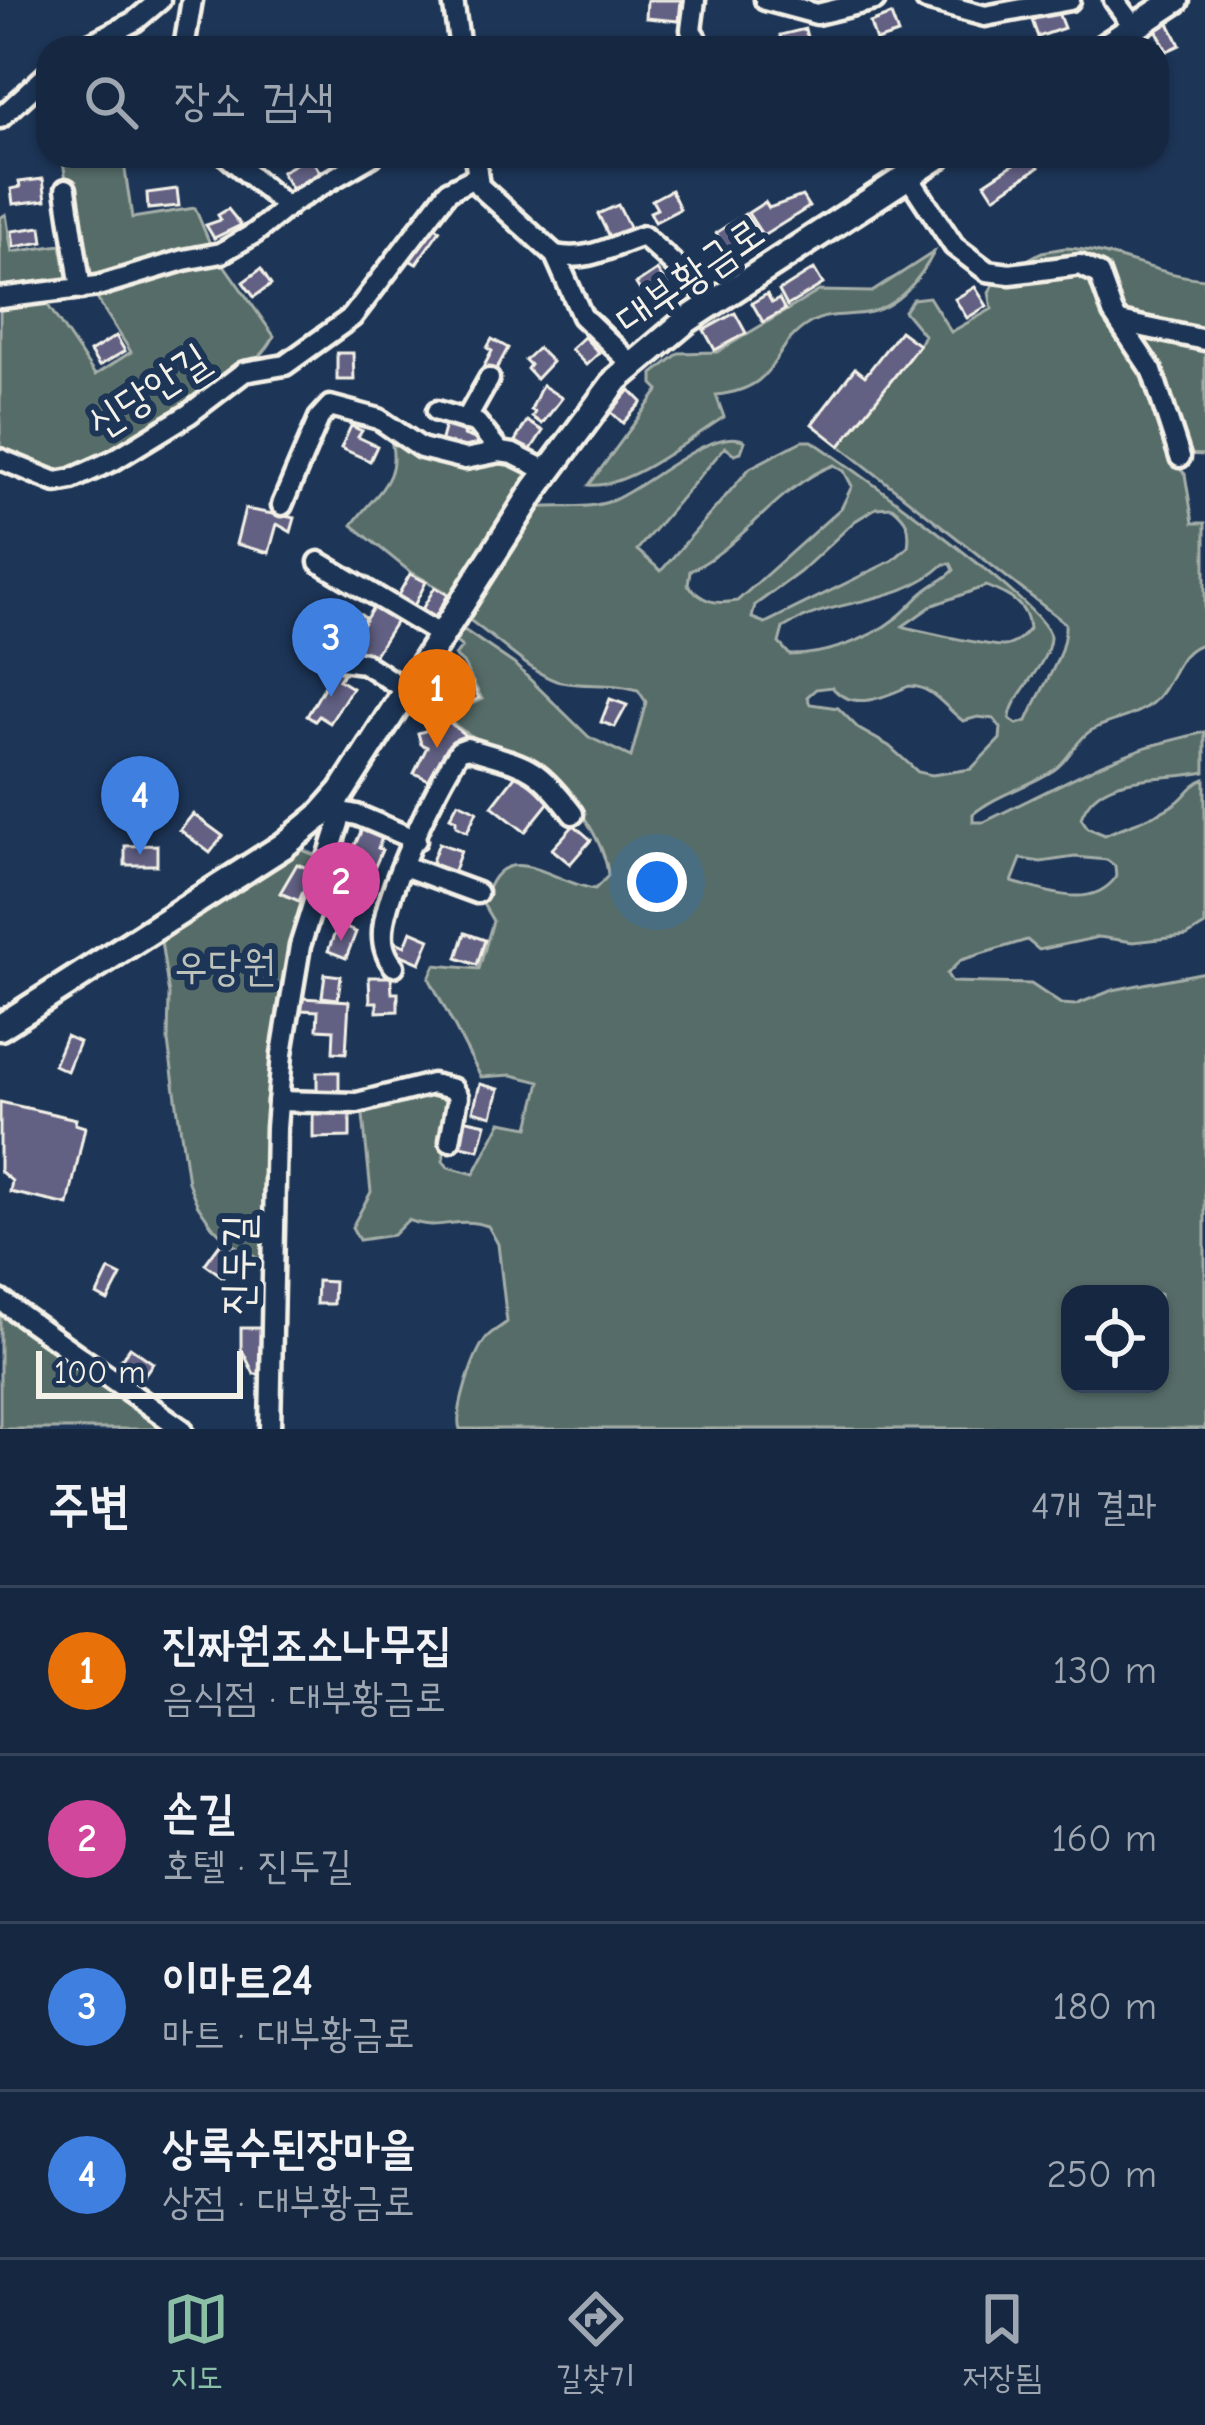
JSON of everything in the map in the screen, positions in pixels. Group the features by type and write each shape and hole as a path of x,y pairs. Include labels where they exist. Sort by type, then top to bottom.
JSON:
{"main road":[{"path":"1121,36 1176,0"},
{"name":"대부황금로","path":"0,1027 283,846 335,807 547,471 632,364 715,302 920,168"}],"street":[{"path":"106,36 135,21 160,0"},
{"path":"186,36 192,0"},
{"path":"453,0 458,36"},
{"path":"695,0 695,36"},
{"path":"765,0 818,14 874,0"},
{"path":"926,0 976,16 1070,0"},
{"path":"1114,0 1134,27"},
{"path":"0,118 36,85"},
{"path":"240,168 287,207"},
{"path":"0,298 77,290 221,253 352,168"},
{"path":"476,168 487,194 555,255 582,316 632,364"},
{"path":"908,176 947,236 987,271 1010,274 1069,265 1091,268 1103,279 1110,305 1152,370 1180,457"},
{"name":"신당안길","path":"0,459 64,482 114,460 244,372 285,365 352,317 436,205 458,183 476,177"},
{"path":"66,189 77,290"},
{"path":"65,228 77,290"},
{"path":"555,255 602,254 643,236 715,302"},
{"path":"1120,322 1205,340"},
{"path":"466,420 489,379"},
{"path":"282,505 319,418 330,406 379,419 413,444 442,454 465,459 500,452 547,471"},
{"path":"437,411 486,431 500,452"},
{"path":"319,562 441,635"},
{"path":"333,650 334,659 364,663 406,691"},
{"path":"394,966 383,949 388,906 455,756 464,748 532,768 552,785 573,814"},
{"path":"335,807 416,840"},
{"name":"진두길","path":"270,1429 278,1102 292,980 336,835 335,807"},
{"path":"404,866 477,893"},
{"path":"278,1102 358,1103 438,1084 453,1089 458,1097 450,1141"},
{"path":"0,1300 182,1429"}],"green space":[{"path":"64,168 125,168 132,218 195,208 213,251 84,285"},
{"path":"6,214 12,252 61,245 68,283 0,291 0,218"},
{"path":"1065,248 1205,279 1205,335 1121,316 1099,268 1008,270 1042,252"},
{"path":"934,252 915,281 888,305 810,323 753,384 716,395 724,417 677,449 622,479 589,485 659,390 653,374 679,353 717,352 819,291 872,292"},
{"path":"210,260 224,265 274,336 241,373 180,414 66,478 0,452 0,302 43,298 95,375 131,352 94,294"},
{"path":"1090,272 1148,371 1174,463 1185,474 1193,523 1205,523 1205,643 1180,660 1152,703 1092,730 1054,770 982,807 973,814 973,822 984,822 1102,764 1205,732 1205,772 1117,785 1090,802 1081,818 1088,828 1105,835 1168,808 1205,779 1205,925 1187,936 1133,942 1099,937 1039,950 1027,940 961,960 947,974 952,982 1031,984 1061,1004 1075,1005 1113,990 1205,972 1205,1429 460,1429 462,1398 475,1359 486,1338 507,1322 498,1244 488,1226 408,1220 393,1235 359,1240 352,1227 371,1192 362,1106 439,1089 452,1100 443,1161 474,1174 501,1122 529,1127 540,1082 512,1075 481,1077 429,978 435,965 479,969 493,921 483,904 491,882 502,870 529,867 595,889 608,876 593,831 549,773 466,732 446,716 482,699 455,656 462,647 451,638 458,626 514,664 589,737 631,757 646,702 638,690 551,679 465,617 536,508 602,504 698,449 732,438 745,441 741,452 734,454 725,447 637,550 661,571 750,468 802,441 812,441 945,537 1042,622 1050,638 1048,649 1010,719 1017,724 1027,721 1057,660 1065,623 840,446 924,335 904,311 913,299 929,297 951,332 992,309 989,292 996,280","holes":["834,465 844,471 852,486 842,507 737,601 710,601 688,585 690,571 728,546 795,487","892,507 901,516 907,524 908,547 893,560 765,623 752,618 755,605 876,508","944,564 951,564 954,570 896,618 859,640 790,655 779,643 783,628 802,618 887,595 927,578","986,586 1020,607 1029,629 1004,646 903,626 933,605","909,686 925,690 963,721 994,719 1001,728 1000,739 971,769 932,775 918,772 838,708 810,704 807,697 816,689 832,687 849,699 869,700","1075,857 1107,860 1115,866 1116,877 1106,887 1082,896 1012,882 1021,859 1041,862"]},
{"path":"1130,328 1205,344 1205,455 1183,454"},
{"path":"389,433 507,461 530,476 455,597 409,571 352,525 390,474 393,449"},
{"name":"우당원","path":"298,848 322,858 291,943 274,1031 268,1109 268,1264 228,1242 212,1226 188,1182 168,1042 169,995 160,934"},
{"path":"0,1310 169,1429 0,1429"}],"building":[{"path":"647,0 681,0 679,21 646,18"},
{"path":"1057,10 1064,28 1038,36 1032,20"},
{"path":"891,15 898,34 874,36 870,23"},
{"path":"1168,21 1180,45 1169,50 1169,36 1160,36 1155,27"},
{"path":"805,29 807,36 780,36"},
{"path":"317,168 324,179 296,196 281,172"},
{"path":"1008,168 1038,168 994,197 985,183"},
{"path":"43,179 46,200 13,204 11,189 20,187 19,182"},
{"path":"177,189 179,206 148,209 147,193"},
{"path":"671,190 680,209 655,222 650,212 657,209 652,200"},
{"path":"802,196 809,207 763,236 748,213 765,202 769,208"},
{"path":"618,205 632,233 612,243 598,214"},
{"path":"228,209 241,225 214,238 206,225 221,220 218,215"},
{"path":"745,214 759,235 731,255 716,233"},
{"path":"432,225 440,230 416,264 408,259"},
{"path":"41,227 43,242 14,247 12,231"},
{"path":"261,269 271,285 254,297 243,282"},
{"path":"814,269 823,284 787,306 779,291"},
{"path":"657,270 670,289 648,303 636,284"},
{"path":"975,287 987,306 967,318 955,299"},
{"path":"767,294 772,303 779,299 785,310 763,322 752,303"},
{"path":"735,313 746,333 715,350 704,330"},
{"path":"900,331 919,345 840,446 812,424 855,368 865,376"},
{"path":"116,336 125,351 99,366 90,352"},
{"path":"584,337 599,353 586,365 571,349"},
{"path":"492,339 508,348 494,374 483,368"},
{"path":"538,348 552,362 536,379 525,360"},
{"path":"337,353 353,353 354,380 337,380"},
{"path":"542,385 562,398 542,424 531,410"},
{"path":"630,390 642,402 623,423 611,412"},
{"path":"446,421 466,427 464,435 478,440 476,447 471,446 469,452 440,443"},
{"path":"527,421 543,431 530,451 515,441"},
{"path":"351,426 362,431 358,437 377,446 370,461 341,448"},
{"path":"245,509 295,518 291,532 277,524 269,553 236,544"},
{"path":"410,574 426,582 413,608 396,599"},
{"path":"435,587 448,595 434,619 421,611"},
{"path":"346,603 365,618 350,639 340,632 344,628 338,623"},
{"path":"375,604 398,618 372,659 350,645"},
{"path":"338,664 346,669 339,680 352,688 330,723 319,716 315,721 307,716"},
{"path":"472,684 479,698 449,713 442,699"},
{"path":"610,699 627,705 615,727 601,722"},
{"path":"443,717 465,735 453,747 436,783 414,773 427,747 418,733"},
{"path":"519,771 553,797 525,832 492,806"},
{"path":"458,802 477,811 467,832 450,817"},
{"path":"193,814 223,836 210,853 180,830"},
{"path":"574,825 591,840 570,864 552,849"},
{"path":"363,827 383,835 373,871 360,866 363,859 351,854"},
{"path":"439,843 461,851 453,873 431,864"},
{"path":"157,845 157,865 125,865 125,846"},
{"path":"297,864 312,870 299,901 280,893"},
{"path":"338,925 356,932 346,958 328,951"},
{"path":"411,931 430,939 420,963 392,951 396,942 405,946"},
{"path":"465,933 485,940 477,965 457,958"},
{"path":"325,974 341,976 338,999 322,997"},
{"path":"369,977 391,977 392,993 398,993 398,1011 377,1012 377,1002 370,1002"},
{"path":"302,998 349,1001 346,1053 333,1052 334,1030 317,1029 318,1011 301,1010"},
{"path":"66,1036 79,1042 67,1071 54,1065"},
{"path":"317,1072 339,1072 339,1096 317,1096"},
{"path":"480,1084 499,1089 492,1116 473,1111"},
{"path":"0,1102 76,1119 75,1124 85,1127 68,1205 10,1192 12,1181 0,1171"},
{"path":"350,1107 350,1137 313,1138 313,1108"},
{"path":"463,1119 486,1124 479,1150 457,1145"},
{"path":"222,1241 239,1255 236,1259 241,1263 223,1277 205,1264"},
{"path":"109,1270 121,1276 108,1301 97,1295"},
{"path":"317,1281 334,1282 333,1304 316,1304"},
{"path":"241,1328 262,1328 261,1374 254,1374 241,1348"},
{"path":"130,1347 153,1363 142,1378 119,1362"}],"place":[{"name":"이마트24","path":"331,697"},
{"name":"진짜원조소나무집","path":"437,748"},
{"name":"상록수된장마을","path":"140,855"},
{"name":"손길","path":"341,941"}]}
